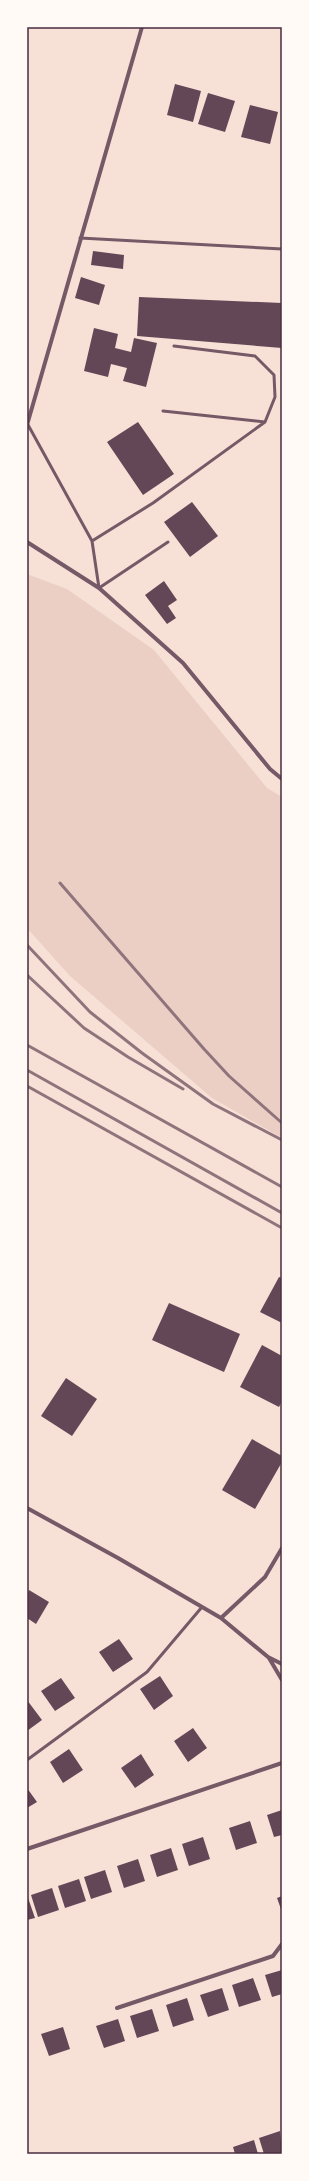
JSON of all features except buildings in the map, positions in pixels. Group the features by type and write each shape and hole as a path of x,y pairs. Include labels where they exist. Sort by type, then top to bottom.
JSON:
{"street":[{"path":"27,424 142,27"},
{"path":"27,542 99,588 183,663 270,770 282,779"},
{"path":"27,1508 221,1618 268,1657 282,1664"},
{"path":"221,1618 265,1577 282,1548"},
{"path":"268,1657 282,1680"},
{"path":"27,1848 282,1763"},
{"path":"118,2008 273,1956 282,1944"}],"lane":[{"path":"80,238 282,249"},
{"path":"92,541 153,503 265,422 275,397 274,375 255,356 174,346"},
{"path":"163,411 265,422"},
{"path":"27,424 92,541 99,588 168,542"},
{"path":"27,1760 147,1672 202,1607"}],"shaded area":[{"path":"27,574 67,589 154,650 267,788 282,797 282,1138 212,1098 70,976 27,928"}],"railway":[{"path":"60,883 204,1049 229,1076 282,1123"},
{"path":"27,945 90,1012 142,1053 213,1104 282,1140"},
{"path":"27,975 84,1028 128,1057 183,1089"},
{"path":"27,1045 282,1187"},
{"path":"27,1070 282,1213"},
{"path":"27,1086 282,1228"}]}
